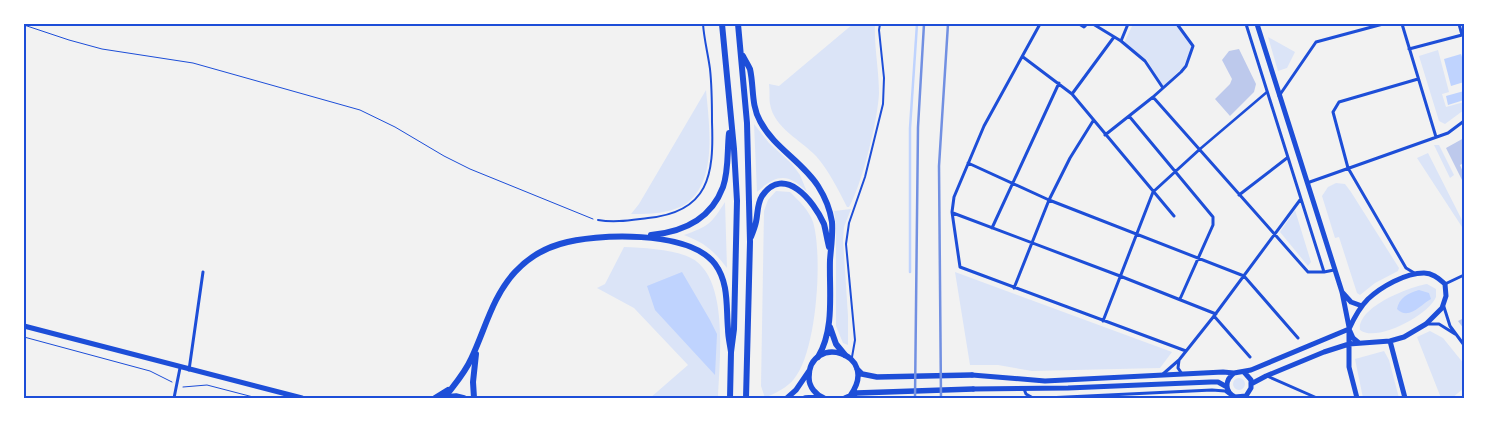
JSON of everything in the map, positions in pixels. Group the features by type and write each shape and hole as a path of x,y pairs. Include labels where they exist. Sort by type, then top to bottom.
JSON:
{"highway":[{"path":"722,24 734,148 736,201 734,329 731,352 730,398"},
{"path":"738,24 747,123 750,242 746,398"},
{"path":"741,53 749,68 755,107 761,124 778,146 807,172 817,185 828,206 832,237 829,321 825,341 810,370 796,390 786,398"},
{"path":"444,398 470,362 495,301 516,272 531,258 559,244 582,239 668,234 684,228 704,216 715,204 723,186 731,124"},
{"path":"750,242 760,198 768,188 777,183 782,183 791,185 799,190 818,212 827,235 830,258"},
{"path":"632,237 684,243 714,262 724,283 731,352"},
{"path":"829,321 833,339 857,369 868,376 972,375"},
{"path":"474,398 473,377 477,346"},
{"path":"818,357 831,352 848,357"},
{"path":"847,397 855,388 858,378 857,369"},
{"path":"810,370 809,381 814,391 822,398"},
{"path":"435,398 454,386"},
{"path":"847,397 857,393 973,389"},
{"path":"444,398 456,396 464,398"},
{"path":"805,398 822,398"}],"main road":[{"path":"1257,24 1342,292 1349,329 1349,367 1356,398"},
{"path":"972,375 1045,381 1244,372 1349,329 1362,306 1369,298 1391,283 1425,273 1432,275 1445,284 1446,296 1442,308 1426,324 1390,342 1349,344 1324,352 1266,376 1252,384 1249,392 1243,398 1230,394 1227,387 1227,380 1234,373"},
{"path":"1342,292 1351,302 1362,306"},
{"path":"24,326 180,368 302,398"},
{"path":"1349,329 1353,338 1359,343"},
{"path":"1390,342 1405,398"},
{"path":"1244,372 1252,384"},
{"path":"973,389 1211,382 1218,382 1227,387"}],"street":[{"path":"1040,24 984,126 954,197 952,212 960,267 1186,351"},
{"path":"1079,24 1084,27 1087,24"},
{"path":"1093,24 1121,41 1144,61 1163,88"},
{"path":"1121,41 1128,24"},
{"path":"1105,135 1153,97 1186,66 1193,46 1177,24"},
{"path":"1246,24 1324,272"},
{"path":"1279,96 1316,42 1382,24"},
{"path":"1402,24 1436,137"},
{"path":"1409,49 1462,35 1459,24"},
{"path":"1072,94 1114,37"},
{"path":"1023,57 1072,94 1174,216"},
{"path":"1417,274 1406,268 1348,168 1334,112 1339,102 1418,79"},
{"path":"992,228 1059,83"},
{"path":"1103,321 1153,192 1267,92"},
{"path":"1153,97 1308,272 1335,270"},
{"path":"1129,116 1211,215 1213,225 1180,299"},
{"path":"1014,288 1049,200 1070,158 1093,121"},
{"path":"1307,184 1448,133 1464,121"},
{"path":"1239,195 1287,158"},
{"path":"968,164 1049,200 1244,276 1298,338"},
{"path":"1161,376 1186,351 1215,315 1300,200"},
{"path":"952,212 1180,299 1215,315 1250,357"},
{"path":"1405,278 1406,268"},
{"path":"189,370 203,272"},
{"path":"1445,284 1464,275"},
{"path":"1444,301 1446,317 1464,345"},
{"path":"1426,324 1439,324 1456,335"},
{"path":"1178,360 1178,370 1182,374"},
{"path":"174,398 180,368"},
{"path":"1266,376 1317,398"},
{"path":"1024,389 1026,394 1033,398"},
{"path":"1046,398 1083,398 1212,390 1225,391 1230,394"}],"lane":[{"path":"598,220 620,221 671,214 690,204 705,184 712,162 713,139 710,70 703,24"},
{"path":"848,357 854,354 855,340 846,244 847,231 865,176 883,104 884,78 878,30 880,24"}],"path":[{"path":"24,25 61,38 102,49 193,63 360,110 395,127 470,169 576,214 598,220"},
{"path":"24,337 150,371 165,377 176,385 184,387 207,385 257,398"}],"shaded area":[{"path":"853,24 875,24 879,93 876,119 864,168 854,197 849,207 847,207 821,162 810,150 782,127 777,120 770,104 769,84 779,86"},
{"path":"1133,24 1176,24 1192,48 1183,67 1163,87 1147,60 1124,43"},
{"path":"1268,37 1295,52 1287,68 1278,71"},
{"path":"1438,50 1449,92 1442,94 1446,107 1464,102 1464,110 1445,124 1439,121 1419,56"},
{"path":"706,90 709,118 709,150 707,166 697,193 681,207 667,211 631,214 639,204"},
{"path":"754,124 769,143 792,164 800,175 807,192 794,181 782,178 771,182 757,192"},
{"path":"1434,145 1439,145 1454,175 1450,178"},
{"path":"1428,153 1464,224 1464,230 1417,158"},
{"path":"1336,183 1345,184 1351,192 1399,268 1398,271 1375,283 1360,295 1357,293 1339,237 1335,238 1322,196 1328,187"},
{"path":"776,191 790,192 803,205 813,222 817,257 816,303 813,326 802,366 788,385 765,398 761,386 764,211 768,200"},
{"path":"725,202 727,268 708,248 684,235 709,223"},
{"path":"851,209 844,227 843,240 848,345 843,343 836,326 836,226 834,211"},
{"path":"1295,210 1311,262 1308,266 1280,232"},
{"path":"624,247 658,250 684,255 703,268 712,283 720,322 718,398 650,398 688,365 634,308 597,288 605,284"},
{"path":"955,272 1172,352 1160,368 1032,371 998,365 970,365"},
{"path":"1427,284 1436,289 1436,297 1423,312 1413,319 1378,333 1368,333 1360,330 1361,322 1375,306 1397,294"},
{"path":"1430,331 1443,338 1464,364 1464,388 1452,398 1441,398 1417,337"},
{"path":"1384,351 1389,360 1399,398 1363,398 1355,359"},
{"path":"1237,378 1241,378 1245,384 1241,390 1237,390 1233,386 1233,382"}],"water":[{"path":"1461,54 1464,63 1464,82 1451,86 1444,59"},
{"path":"1464,91 1464,100 1448,105 1446,96"},
{"path":"682,272 717,334 715,375 655,310 647,286"},
{"path":"1419,290 1429,293 1431,299 1410,312 1401,312 1397,309 1405,296"}],"building":[{"path":"1239,49 1256,84 1254,92 1230,116 1215,99 1230,84 1232,79 1222,60 1229,51"},
{"path":"1464,138 1464,163 1460,165 1464,171 1464,184 1446,148"},
{"path":"1464,318 1464,329 1458,321"}],"waterway":[{"path":"910,272 910,128 917,24"}],"railway":[{"path":"915,398 918,127 924,24"},
{"path":"941,398 939,166 948,24"}]}
